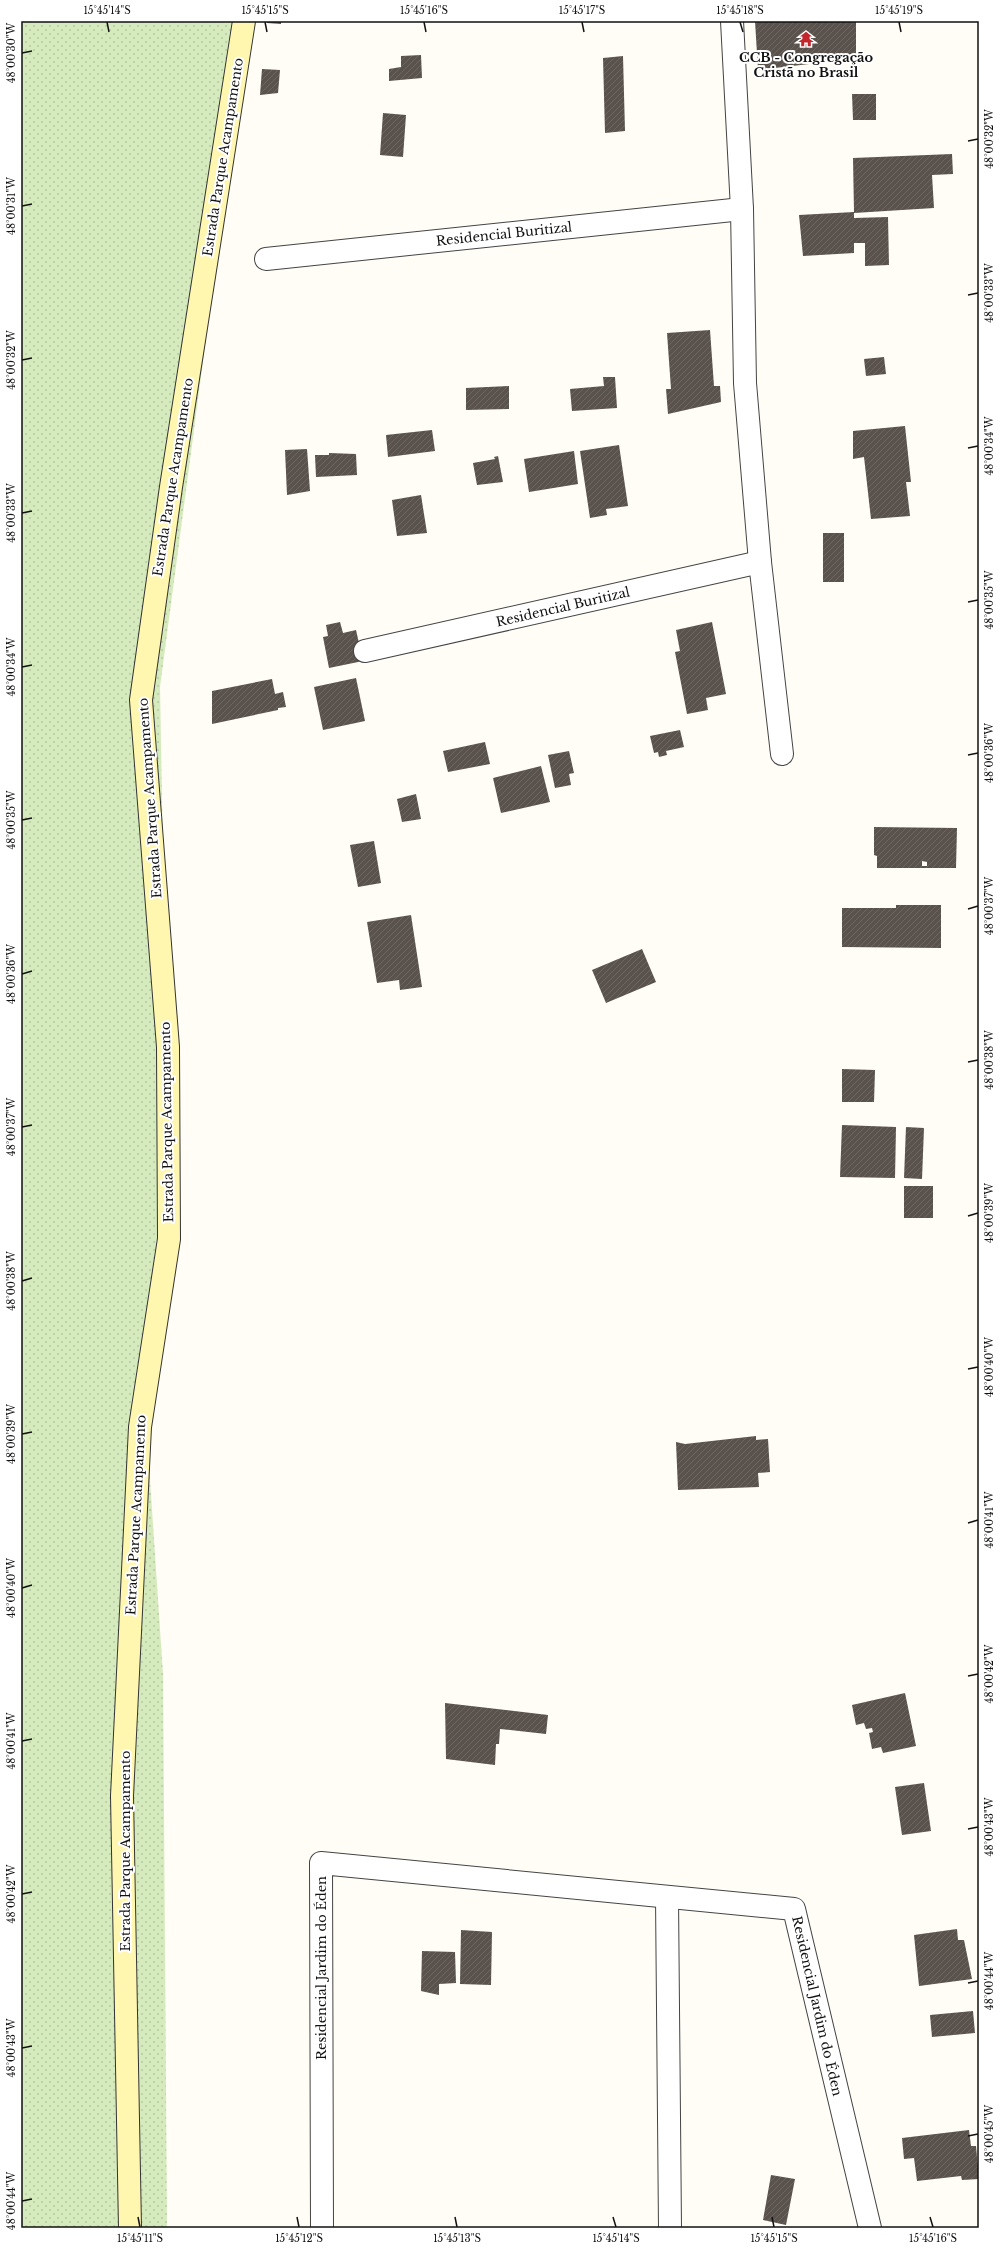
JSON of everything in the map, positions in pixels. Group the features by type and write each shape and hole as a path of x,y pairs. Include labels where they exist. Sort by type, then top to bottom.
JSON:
{"street":[{"name":"Estrada Parque Acampamento","path":"130,2228 122,1788 140,1427 169,1239 168,1047 141,700 171,488 244,21"},
{"path":"732,21 742,209 745,382 760,562 782,754"},
{"name":"Residencial Buritizal","path":"266,260 742,209"},
{"name":"Residencial Buritizal","path":"365,652 760,562"},
{"name":"Residencial Jardim do Éden","path":"322,2228 321,1863 794,1909 870,2228"},
{"path":"667,1897 670,2228"}],"green space":[{"path":"21,21 248,21 160,687 164,912 178,1249 147,1435 163,1674 167,2228 21,2228"}],"building":[{"path":"267,21 281,21 281,24 267,23"},
{"name":"CCB - Congregação Cristã no Brasil","path":"755,21 856,21 856,56 852,57 852,59 758,70"},
{"path":"421,55 422,78 389,81 389,69 401,67 401,56"},
{"path":"623,56 625,131 605,133 603,58"},
{"path":"262,69 280,70 278,93 260,95"},
{"path":"852,94 876,94 876,120 853,120"},
{"path":"383,113 406,115 403,157 380,155"},
{"path":"952,154 953,174 932,175 934,208 854,213 854,218 888,217 889,265 865,266 865,243 854,243 854,253 803,256 799,215 854,212 853,158"},
{"path":"710,330 714,386 720,386 721,402 668,414 666,389 671,389 667,333"},
{"path":"884,357 886,374 866,376 864,359"},
{"path":"603,377 615,377 617,408 572,411 570,389 604,386"},
{"path":"509,386 509,409 466,410 466,388"},
{"path":"905,426 911,482 906,482 910,516 871,519 864,457 853,459 853,431"},
{"path":"432,430 435,451 388,457 386,435"},
{"path":"619,445 628,506 606,509 607,515 590,518 580,451"},
{"path":"307,449 310,491 287,495 285,450"},
{"path":"574,451 578,484 529,492 524,459"},
{"path":"329,453 356,454 357,475 316,477 315,455 329,455"},
{"path":"498,456 503,482 477,485 473,463 495,459 494,457"},
{"path":"421,495 427,533 397,536 392,500"},
{"path":"823,533 844,533 844,582 823,582"},
{"path":"340,622 343,633 356,630 363,661 329,668 323,637 328,636 326,625"},
{"path":"712,622 726,694 706,698 708,710 687,714 675,652 680,651 676,630"},
{"path":"356,678 365,721 323,730 314,687"},
{"path":"272,679 275,694 283,692 286,707 212,724 212,691"},
{"path":"680,730 684,747 666,751 667,755 659,757 658,752 654,753 650,736"},
{"path":"485,742 490,764 448,772 443,751"},
{"path":"569,751 574,773 569,774 571,785 555,788 548,755"},
{"path":"541,766 550,802 501,813 493,778"},
{"path":"416,794 421,819 402,822 397,799"},
{"path":"874,827 957,828 956,868 877,868 877,856 874,855","holes":["922,861 927,862 927,866 922,866"]},
{"path":"374,841 381,883 358,887 350,845"},
{"path":"896,905 941,905 941,948 842,947 842,908 896,908"},
{"path":"411,915 422,987 400,990 399,980 377,983 367,922"},
{"path":"642,949 656,982 606,1003 592,970"},
{"path":"842,1069 875,1070 874,1102 842,1102"},
{"path":"842,1125 896,1127 895,1178 840,1177"},
{"path":"906,1127 924,1128 922,1179 904,1178"},
{"path":"904,1186 933,1186 933,1218 904,1218"},
{"path":"756,1436 756,1440 768,1439 770,1472 758,1473 759,1487 678,1490 676,1442 685,1444"},
{"path":"905,1693 916,1746 883,1753 881,1747 872,1749 869,1733 873,1732 872,1728 866,1729 864,1723 856,1725 852,1705"},
{"path":"445,1703 548,1715 546,1734 500,1729 499,1744 496,1744 495,1765 446,1759"},
{"path":"924,1783 931,1831 902,1835 895,1787"},
{"path":"957,1929 958,1940 964,1940 972,1979 919,1986 914,1935"},
{"path":"461,1930 492,1932 491,1985 460,1984"},
{"path":"422,1951 455,1952 456,1983 439,1984 439,1995 421,1991"},
{"path":"973,2011 975,2033 932,2037 930,2015"},
{"path":"969,2130 971,2146 976,2146 979,2179 962,2180 961,2176 917,2181 914,2158 904,2159 902,2138"},
{"path":"771,2175 795,2179 786,2225 763,2220"}],"place":[{"name":"CCB - Congregação Cristã no Brasil","path":"806,39"}]}
